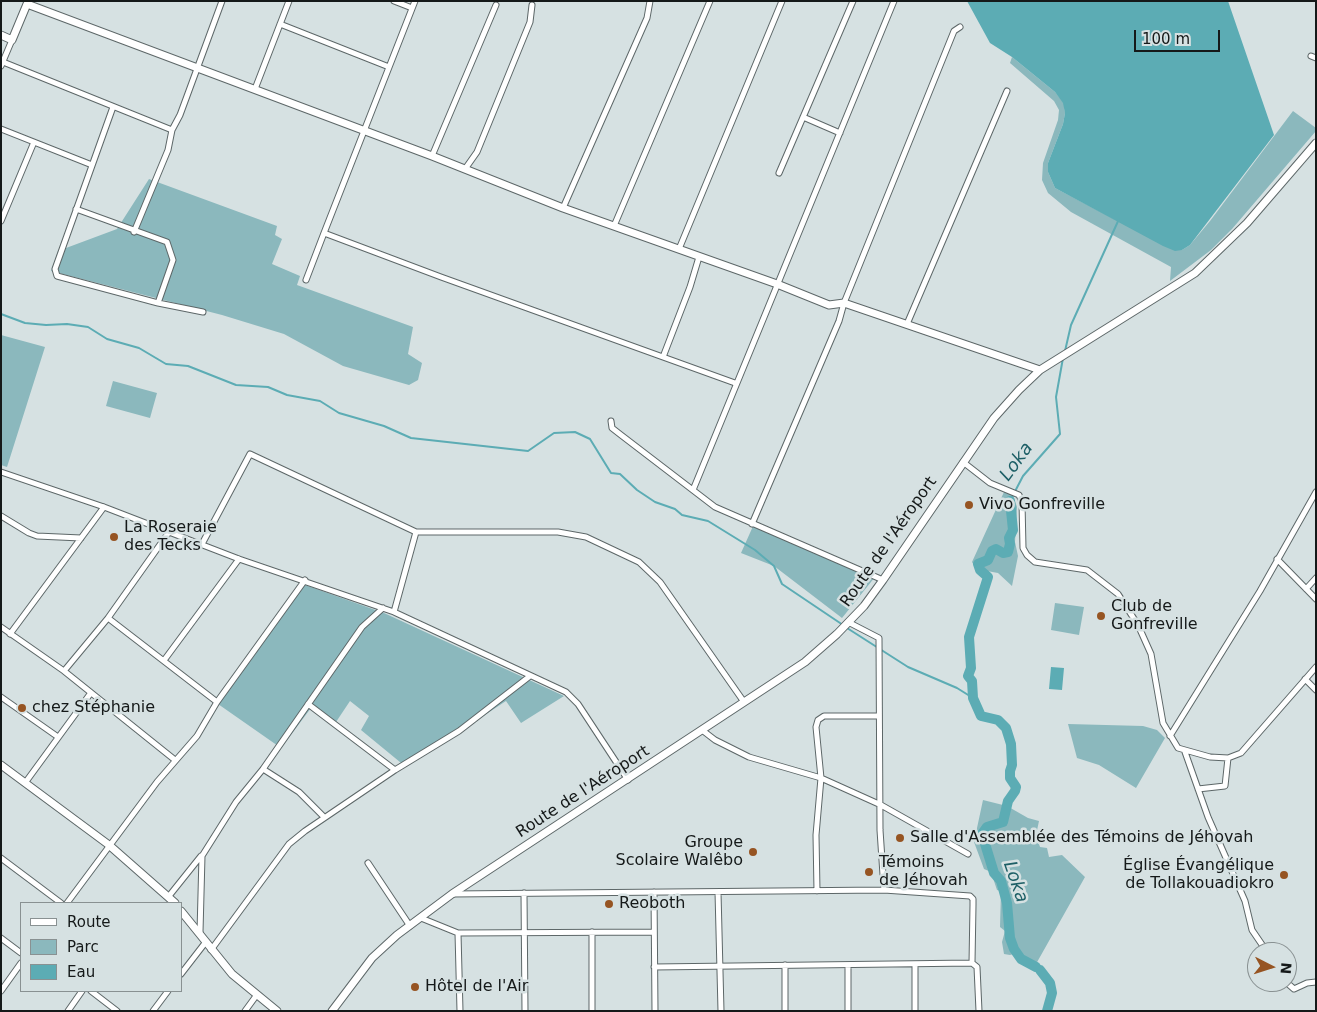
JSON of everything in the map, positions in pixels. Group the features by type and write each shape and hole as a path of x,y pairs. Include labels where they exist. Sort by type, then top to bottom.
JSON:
{"street":[{"path":"20,1 432,156 563,208 777,284 829,305 844,303 1040,370"},
{"path":"134,232 168,150 172,130 221,1"},
{"path":"254,89 290,1"},
{"path":"394,1 412,8"},
{"path":"306,280 415,1"},
{"path":"563,208 647,18 650,1"},
{"path":"614,226 710,1"},
{"path":"679,249 782,1"},
{"path":"779,173 853,1"},
{"path":"693,490 735,383 894,1"},
{"path":"28,3 2,64 172,130"},
{"path":"465,169 477,152 530,22 532,4"},
{"path":"432,156 496,5"},
{"path":"280,24 388,67"},
{"path":"752,524 839,321 844,303 954,31 960,27"},
{"path":"1,35 12,40"},
{"path":"907,324 1007,91"},
{"path":"113,107 55,270 56,276 158,303 203,312"},
{"path":"803,117 840,133"},
{"path":"1,129 92,166"},
{"path":"1,221 34,142"},
{"name":"Route de l'Aéroport","path":"332,1011 372,958 452,894 805,662 848,622 883,580 994,418 1040,370 1195,273 1247,223 1316,143"},
{"path":"76,209 134,232 167,242 173,260 158,303"},
{"path":"324,233 735,383"},
{"path":"663,357 699,257"},
{"path":"611,421 612,428 715,507 883,580"},
{"path":"202,544 250,454 416,532 558,532 586,537 608,545 639,562 660,582 744,702"},
{"path":"963,462 990,483 1019,495 1022,502 1023,548 1027,555 1035,562 1087,570 1118,594 1138,625 1151,654 1162,723 1178,748 1185,752 1210,757 1228,758 1241,753 1316,667"},
{"path":"1,472 104,507 239,559 384,608 566,692 578,704 628,780"},
{"path":"1170,736 1193,702 1316,492"},
{"path":"10,634 104,507"},
{"path":"1,516 37,536 81,538"},
{"path":"64,671 108,618 169,532"},
{"path":"394,612 416,532"},
{"path":"165,659 239,559"},
{"path":"1277,560 1316,599"},
{"path":"1306,589 1316,578"},
{"path":"68,902 174,760 197,736 217,702 305,580"},
{"path":"169,896 202,856 236,802 263,769 362,627 384,608"},
{"path":"108,618 165,659 217,702"},
{"path":"848,622 879,638 880,805 884,890"},
{"path":"1,627 64,671 90,694 174,760"},
{"path":"211,950 289,844 324,817 459,731 530,676"},
{"path":"1305,679 1316,690"},
{"path":"25,783 90,694"},
{"path":"1,697 58,737"},
{"path":"308,704 395,770"},
{"path":"817,891 816,835 821,778 818,720 824,716 879,716"},
{"path":"702,730 715,740 749,757 821,778 880,805 968,854"},
{"path":"1185,752 1208,817 1245,901 1252,930 1260,942"},
{"path":"1198,789 1225,786 1228,758"},
{"path":"1,765 109,845 174,902"},
{"path":"263,769 299,792 324,817"},
{"path":"200,932 202,856"},
{"path":"1,858 60,902"},
{"path":"368,863 410,926"},
{"path":"452,894 884,890 970,896 973,899 972,963"},
{"path":"654,892 655,1011"},
{"path":"718,892 721,1011"},
{"path":"524,893 525,1011"},
{"path":"182,912 200,932 205,943 232,974 256,996 277,1011"},
{"path":"421,918 458,933 654,932"},
{"path":"592,932 592,1011"},
{"path":"458,933 460,1011"},
{"path":"1,938 20,952"},
{"path":"182,973 205,943"},
{"path":"654,967 972,963 977,967 978,1011"},
{"path":"1,991 20,964"},
{"path":"915,964 915,1011"},
{"path":"785,965 785,1011"},
{"path":"848,965 848,1011"},
{"path":"1297,988 1307,983 1316,982"},
{"path":"68,1011 81,992"},
{"path":"92,992 117,1011"},
{"path":"153,1011 167,992"},
{"path":"245,1011 256,996"}],"green space":[{"path":"1012,57 1055,92 1064,103 1063,124 1048,163 1048,172 1055,188 1118,221 1182,250 1190,245 1210,221 1293,111 1316,128 1316,131 1232,229 1211,250 1170,281 1171,267 1071,212 1048,193 1042,180 1043,163 1058,120 1059,110 1054,101 1010,63"},
{"path":"149,179 277,226 275,235 282,239 272,264 300,276 297,285 413,327 408,354 422,363 418,380 409,385 343,366 284,334 222,315 51,271 58,251 117,229"},
{"path":"1,335 45,347 7,467 1,465"},
{"path":"113,381 157,393 150,418 106,406"},
{"path":"1004,492 1013,495 1017,507 1015,542 1018,556 1012,586 998,573 976,569 972,562"},
{"path":"754,524 875,577 842,618 774,566 741,553"},
{"path":"305,585 384,613 564,696 521,723 506,701 406,767 361,730 369,716 350,701 334,725 311,708 281,748 218,704"},
{"path":"1055,603 1084,607 1079,635 1051,630"},
{"path":"1068,724 1143,726 1157,730 1165,738 1136,788 1099,765 1077,758"},
{"path":"983,800 1007,806 1028,818 1039,821 1036,835 1040,847 1047,848 1049,857 1062,855 1085,877 1036,964 1017,953 1004,954 1002,942 1005,931 1000,927 1001,891 997,890 991,872 984,869 974,842"}],"water":[{"path":"967,1 1228,1 1274,135 1190,245 1182,250 1175,251 1163,246 1055,188 1048,172 1048,163 1063,124 1065,113 1063,103 1055,92 1012,57 990,43"},
{"path":"1051,667 1064,668 1062,690 1049,689"}],"waterway":[{"name":"Loka","path":"1065,351 1071,325 1119,219"},
{"path":"1,314 25,323 67,324 88,327 107,339 139,348 166,364 188,366 236,385 268,387 287,395 320,401 339,413 384,426 411,438 528,451 554,433 575,432 590,439 611,473 620,474 637,490 655,502 675,509 682,515 708,521 755,550 774,566 782,584 843,625"},
{"name":"Loka","path":"1010,501 1023,476 1060,434 1056,397 1063,358"},
{"name":"Loka","path":"1010,501 1013,530 1009,538 1008,552 1003,553 996,549 992,551 988,560 978,564 980,570 988,577 969,637 971,668 968,676 972,681 973,698 981,716 998,720 1006,728 1011,744 1012,765 1010,778 1016,787 1015,791 1008,801 1003,822 987,827 982,834 994,873 1001,881 1007,903 1010,938 1014,949 1021,959 1036,967"},
{"path":"847,628 908,667 957,688 973,698"},
{"name":"Loka","path":"1040,970 1050,983 1052,993 1047,1011"}],"place":[{"name":"Vivo Gonfreville","path":"969,505"},
{"name":"La Roseraie des Tecks","path":"114,537"},
{"name":"Club de Gonfreville","path":"1101,616"},
{"name":"chez Stéphanie","path":"22,708"},
{"name":"Salle d'Assemblée des Témoins de Jéhovah","path":"900,838"},
{"name":"Groupe Scolaire Walêbo","path":"753,852"},
{"name":"Témoins de Jéhovah","path":"869,872"},
{"name":"Église Évangélique de Tollakouadiokro","path":"1284,875"},
{"name":"Reoboth","path":"609,904"},
{"name":"Hôtel de l'Air","path":"415,987"}]}
